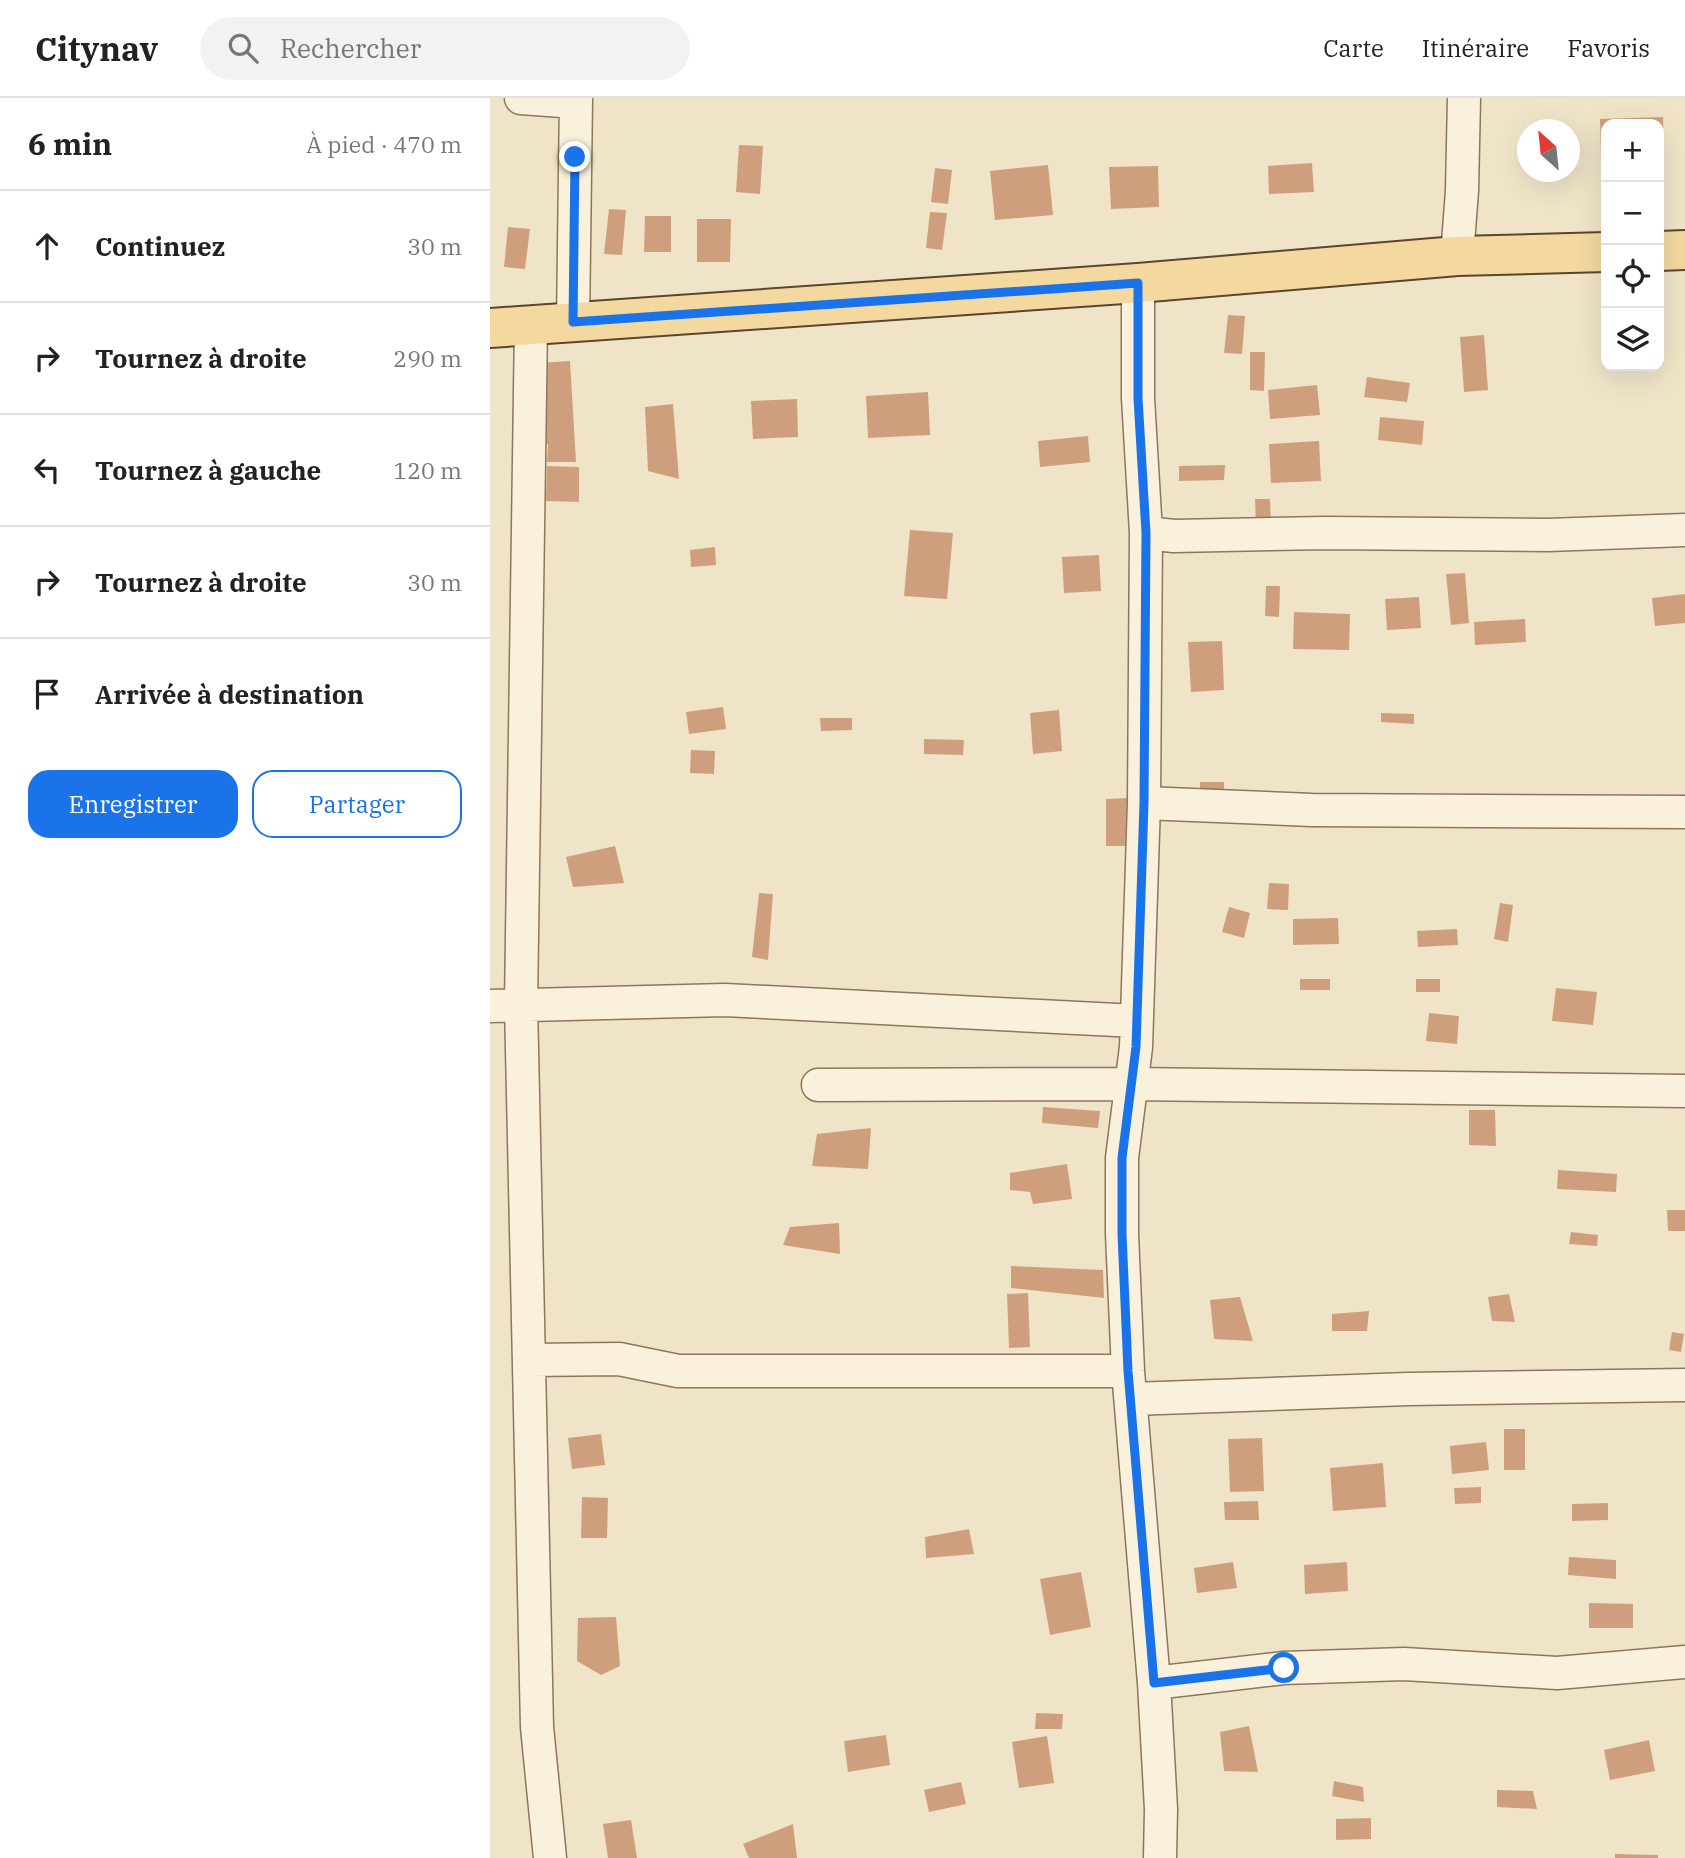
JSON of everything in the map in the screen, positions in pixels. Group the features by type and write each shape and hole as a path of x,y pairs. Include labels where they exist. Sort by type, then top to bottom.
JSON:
{"main road":[{"path":"1664,251 1685,250"},
{"path":"490,328 1138,283 1457,256 1601,252"}],"street":[{"path":"521,98 576,100 573,322"},
{"path":"1457,256 1462,191 1464,98"},
{"path":"1138,283 1138,398 1146,533 1144,803 1136,1021 1132,1084 1122,1158 1122,1234 1130,1385 1154,1683 1161,1809 1160,1858"},
{"path":"531,324 505,1005 530,1360 537,1727 550,1858"},
{"path":"1146,533 1174,536 1325,533 1548,535 1685,530"},
{"path":"1144,803 1312,810 1685,812"},
{"path":"505,1005 725,1000 1136,1021"},
{"path":"818,1085 1132,1084 1685,1091"},
{"path":"530,1360 620,1359 678,1371 1130,1385 1408,1389 1685,1385"},
{"path":"1154,1683 1284,1668 1404,1664 1557,1673 1685,1662"}],"building":[{"path":"1663,117 1663,119 1601,119 1601,158 1600,119"},
{"path":"739,145 763,146 760,194 736,192"},
{"path":"1312,163 1314,192 1269,194 1268,166"},
{"path":"1048,165 1053,215 995,220 990,171"},
{"path":"1158,166 1159,207 1111,209 1109,167"},
{"path":"935,168 952,170 948,204 931,202"},
{"path":"609,209 626,210 622,255 604,254"},
{"path":"930,212 947,213 942,250 926,248"},
{"path":"645,216 671,216 671,252 644,252"},
{"path":"697,219 731,219 730,262 697,262"},
{"path":"508,227 530,229 525,269 504,267"},
{"path":"1228,315 1245,316 1242,354 1224,353"},
{"path":"1484,335 1488,390 1464,392 1460,337"},
{"path":"1250,352 1265,352 1264,391 1250,390"},
{"path":"570,361 576,462 547,462 548,444 542,445 538,363"},
{"path":"1367,377 1410,383 1407,402 1364,397"},
{"path":"1317,385 1320,415 1270,419 1268,390"},
{"path":"928,392 930,435 868,438 866,396"},
{"path":"797,399 798,437 753,439 751,401"},
{"path":"673,404 679,479 648,471 645,407"},
{"path":"1380,417 1424,421 1422,445 1378,440"},
{"path":"1088,436 1090,462 1040,467 1038,441"},
{"path":"1319,441 1321,481 1271,483 1269,444"},
{"path":"1225,465 1224,480 1179,481 1179,466"},
{"path":"547,466 579,467 579,502 546,501"},
{"path":"1255,499 1270,499 1271,525 1256,525"},
{"path":"910,530 953,533 947,599 904,596"},
{"path":"715,547 716,565 691,567 690,550"},
{"path":"1099,555 1101,591 1064,593 1062,557"},
{"path":"1465,573 1469,623 1451,625 1446,574"},
{"path":"1266,586 1280,586 1279,617 1265,616"},
{"path":"1685,594 1685,623 1655,626 1652,598"},
{"path":"1419,597 1421,628 1387,630 1385,599"},
{"path":"1294,612 1350,614 1349,650 1293,649"},
{"path":"1525,619 1526,642 1475,645 1474,622"},
{"path":"1222,641 1224,690 1191,692 1188,642"},
{"path":"723,707 726,729 689,734 686,712"},
{"path":"1059,710 1062,751 1033,754 1030,713"},
{"path":"1381,713 1414,714 1414,724 1381,722"},
{"path":"820,718 852,718 852,730 821,731"},
{"path":"924,739 964,740 963,755 924,754"},
{"path":"691,750 715,751 714,774 690,773"},
{"path":"1200,782 1224,782 1224,794 1200,794"},
{"path":"1129,798 1129,846 1106,846 1106,799"},
{"path":"615,846 624,883 573,887 566,857"},
{"path":"1269,883 1289,884 1288,910 1267,909"},
{"path":"759,893 773,894 768,960 752,957"},
{"path":"1500,903 1513,905 1508,942 1494,939"},
{"path":"1229,907 1250,913 1244,938 1222,932"},
{"path":"1338,918 1339,944 1293,945 1293,919"},
{"path":"1457,929 1458,945 1418,947 1417,931"},
{"path":"1300,979 1330,979 1330,990 1300,990"},
{"path":"1416,979 1440,979 1440,992 1416,992"},
{"path":"1556,988 1597,992 1593,1025 1552,1021"},
{"path":"1429,1013 1459,1016 1457,1044 1426,1041"},
{"path":"1043,1107 1100,1111 1098,1128 1042,1123"},
{"path":"1469,1110 1495,1110 1496,1146 1469,1145"},
{"path":"871,1128 868,1169 812,1166 817,1134"},
{"path":"1067,1164 1072,1199 1033,1204 1030,1192 1010,1190 1010,1173"},
{"path":"1558,1170 1617,1174 1616,1192 1557,1189"},
{"path":"1667,1210 1685,1210 1685,1231 1668,1231"},
{"path":"839,1223 840,1254 783,1245 790,1227"},
{"path":"1571,1232 1598,1235 1597,1246 1569,1244"},
{"path":"1011,1266 1103,1270 1104,1298 1011,1288"},
{"path":"1028,1293 1030,1347 1009,1348 1007,1294"},
{"path":"1509,1294 1515,1322 1492,1321 1488,1297"},
{"path":"1240,1297 1253,1341 1214,1339 1210,1300"},
{"path":"1369,1311 1367,1331 1332,1331 1332,1314"},
{"path":"1672,1332 1684,1334 1681,1352 1669,1350"},
{"path":"1504,1429 1525,1429 1525,1470 1504,1470"},
{"path":"601,1434 605,1465 572,1469 568,1438"},
{"path":"1262,1438 1264,1491 1230,1492 1228,1439"},
{"path":"1486,1442 1489,1470 1452,1474 1450,1446"},
{"path":"1383,1463 1386,1507 1333,1511 1330,1468"},
{"path":"1481,1487 1481,1503 1455,1504 1454,1488"},
{"path":"582,1497 608,1498 607,1538 581,1538"},
{"path":"1258,1501 1259,1520 1225,1520 1224,1502"},
{"path":"1608,1503 1608,1520 1572,1521 1572,1504"},
{"path":"969,1529 974,1554 926,1558 925,1537"},
{"path":"1569,1557 1616,1560 1616,1579 1568,1575"},
{"path":"1233,1562 1237,1588 1197,1593 1194,1568"},
{"path":"1347,1562 1348,1591 1305,1594 1304,1565"},
{"path":"1081,1572 1091,1627 1050,1635 1040,1579"},
{"path":"1589,1603 1633,1604 1633,1628 1589,1628"},
{"path":"616,1617 620,1666 601,1675 577,1661 578,1618"},
{"path":"1036,1713 1063,1714 1062,1729 1035,1729"},
{"path":"1249,1726 1258,1772 1224,1771 1220,1732"},
{"path":"886,1735 890,1765 848,1772 844,1741"},
{"path":"1047,1736 1054,1783 1019,1788 1012,1742"},
{"path":"1649,1740 1655,1771 1610,1780 1604,1750"},
{"path":"1334,1781 1363,1787 1364,1802 1332,1796"},
{"path":"961,1782 966,1804 929,1812 924,1790"},
{"path":"1497,1790 1533,1791 1537,1809 1497,1807"},
{"path":"1371,1818 1371,1839 1336,1840 1336,1819"},
{"path":"631,1820 637,1858 608,1858 603,1824"},
{"path":"793,1824 797,1858 749,1858 743,1844"},
{"path":"1615,1854 1658,1855 1658,1858 1615,1858"}],"route":[{"path":"575,157 573,322 1138,283 1138,398 1146,533 1144,803 1136,1047 1122,1158 1122,1234 1128,1371 1154,1683 1284,1668"}]}
